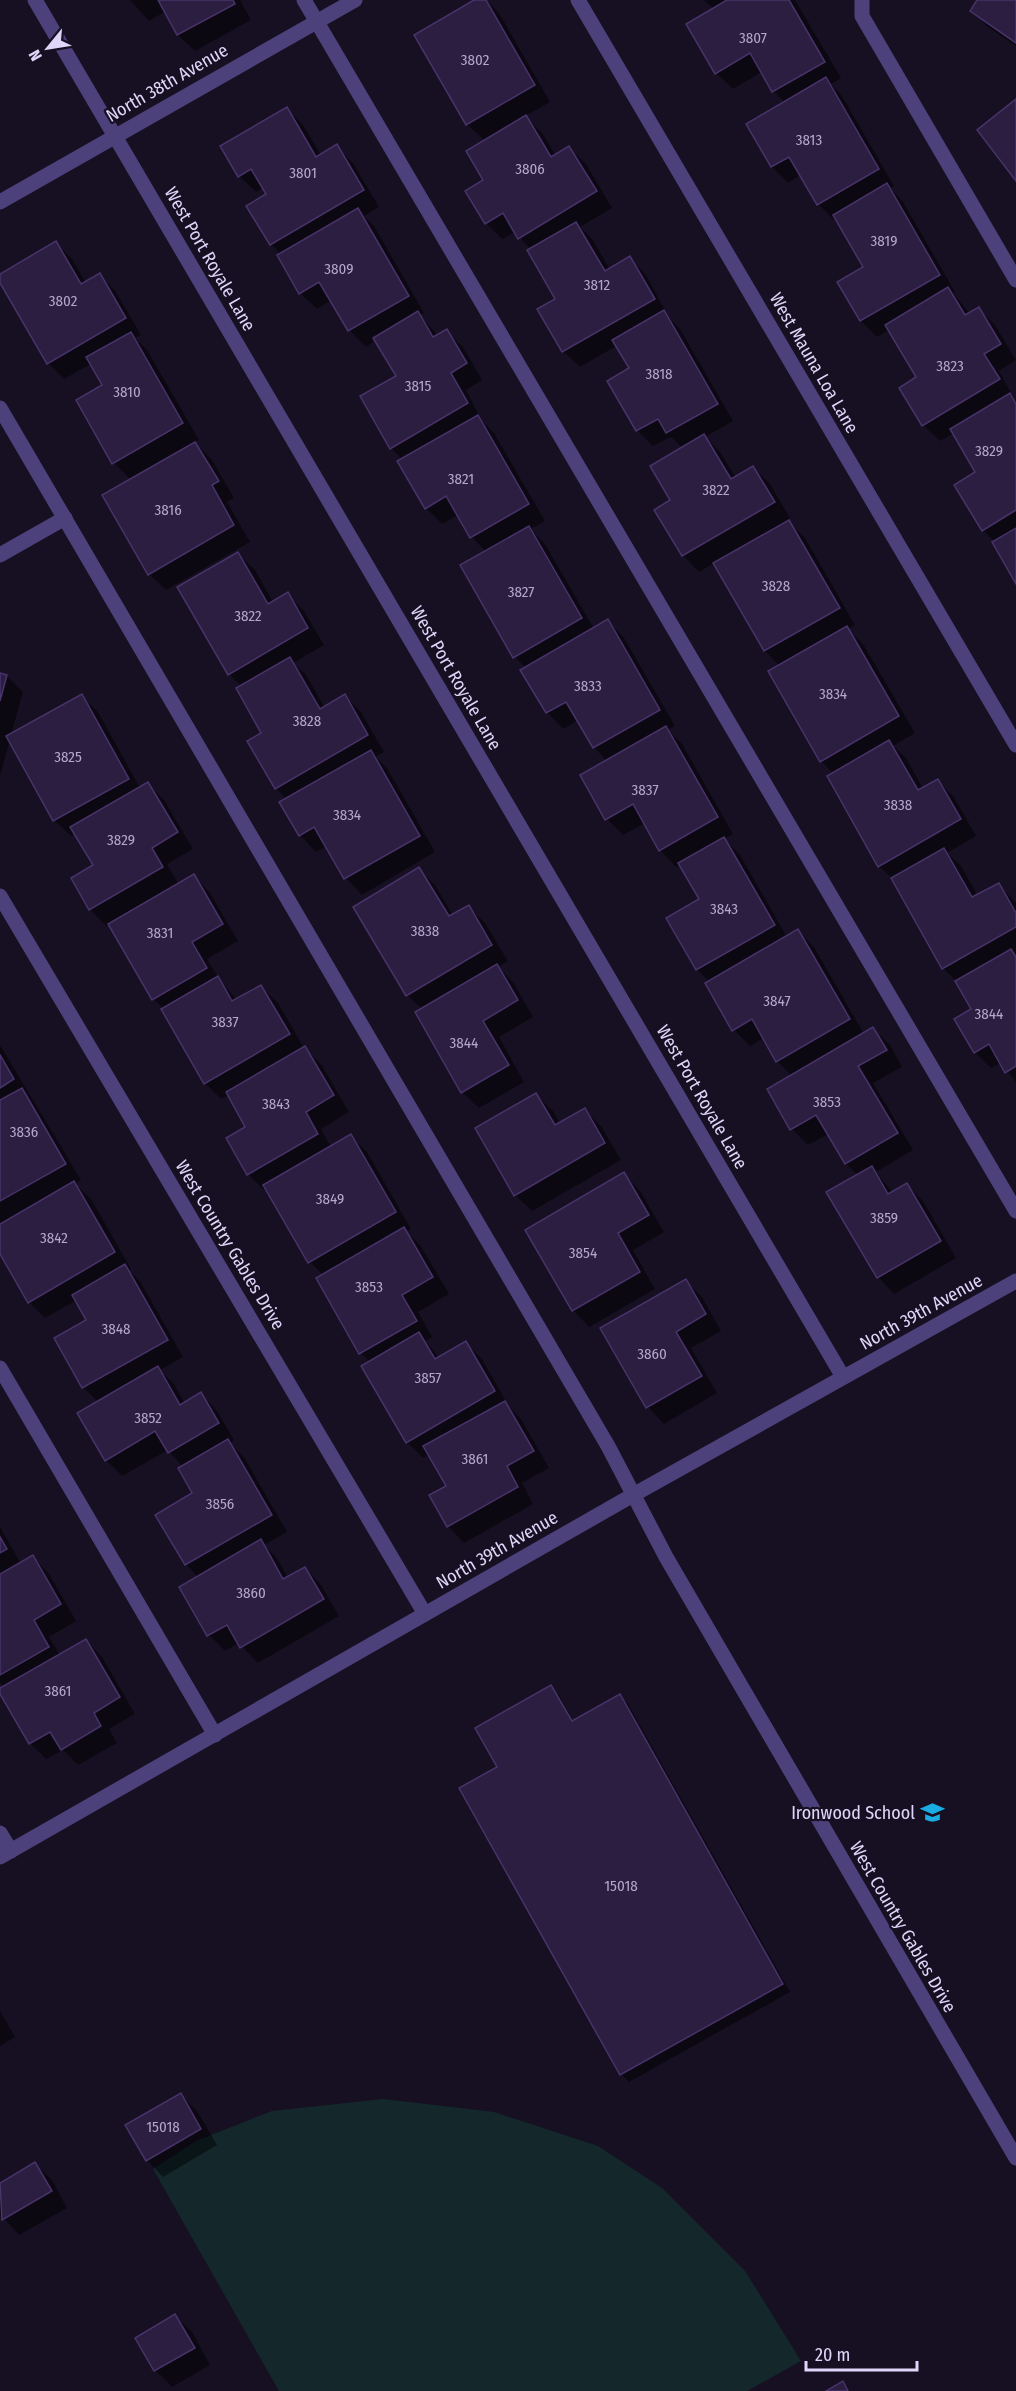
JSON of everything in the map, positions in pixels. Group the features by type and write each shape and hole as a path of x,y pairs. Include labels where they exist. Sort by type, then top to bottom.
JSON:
{"street":[{"name":"West Port Royale Lane","path":"35,0 843,1377"},
{"path":"304,0 1016,1211"},
{"name":"North 38th Avenue","path":"0,202 354,0"},
{"name":"West Mauna Loa Lane","path":"578,0 1016,745"},
{"path":"862,0 862,16 1016,280"},
{"name":"West Country Gables Drive","path":"0,408 602,1436 666,1557 1016,2158"},
{"path":"0,555 65,518"},
{"name":"West Country Gables Drive","path":"0,896 425,1614"},
{"name":"North 39th Avenue","path":"5,1854 633,1495 1016,1281"},
{"path":"0,1368 215,1735"},
{"path":"0,1833 5,1854"}],"green space":[{"path":"383,2099 494,2112 598,2146 662,2188 745,2271 801,2361 747,2391 279,2391 153,2169 196,2141 272,2111"}],"building":[{"path":"158,0 233,0 235,4 177,35"},
{"path":"474,0 486,0 535,85 466,125 414,35"},
{"path":"727,0 789,0 825,62 772,92 750,53 715,74 686,24"},
{"path":"977,0 1016,0 1016,43 970,11"},
{"path":"826,77 879,169 817,205 789,157 771,167 746,124"},
{"path":"1016,99 1016,181 977,130"},
{"path":"287,107 316,157 337,144 364,190 270,245 246,206 266,194 251,169 238,177 220,146"},
{"path":"526,115 551,157 569,146 597,191 518,239 503,213 485,224 465,191 483,180 466,151"},
{"path":"887,183 940,275 860,321 837,282 863,267 833,215"},
{"path":"358,208 409,296 348,331 319,282 299,294 277,255"},
{"path":"576,222 605,271 630,256 655,299 562,352 537,309 555,299 527,250"},
{"path":"56,241 81,284 100,273 126,318 47,364 0,283 0,274"},
{"path":"948,287 965,315 979,307 1001,344 984,354 1000,379 922,426 899,388 916,377 885,325"},
{"path":"664,310 718,404 666,433 658,419 636,431 607,381 629,368 612,340"},
{"path":"418,311 433,337 447,329 467,363 451,373 468,403 390,449 360,396 396,376 373,338"},
{"path":"131,332 183,423 112,464 76,400 102,385 86,357"},
{"path":"1010,393 1016,404 1016,510 982,531 954,485 975,472 950,429"},
{"path":"478,415 529,504 470,538 446,496 425,509 397,461"},
{"path":"704,434 731,479 753,466 775,502 682,556 654,510 670,500 650,466"},
{"path":"195,442 219,481 212,485 234,525 148,575 102,495"},
{"path":"789,520 840,608 764,651 713,563"},
{"path":"529,526 582,618 513,658 460,565"},
{"path":"1016,528 1016,584 992,542"},
{"path":"238,552 268,604 288,592 308,628 228,675 177,587"},
{"path":"608,619 660,710 593,748 566,702 546,713 520,670"},
{"path":"847,626 899,716 820,762 768,671"},
{"path":"290,657 320,709 345,694 368,735 275,789 247,741 261,733 236,688"},
{"path":"0,673 7,675 0,701"},
{"path":"82,694 129,779 53,821 6,736"},
{"path":"666,726 718,817 659,851 633,804 605,820 580,775"},
{"path":"889,740 918,790 938,779 961,819 878,867 827,776"},
{"path":"371,750 420,836 344,879 314,827 299,836 279,802"},
{"path":"148,782 178,832 152,848 163,867 89,910 71,878 93,865 70,827"},
{"path":"724,837 775,925 696,970 666,918 699,899 678,863"},
{"path":"944,848 972,897 999,883 1016,913 1016,927 942,969 891,878"},
{"path":"419,867 449,916 469,905 492,945 406,996 353,907"},
{"path":"194,874 223,924 192,942 207,968 152,1000 108,924"},
{"path":"798,929 850,1019 776,1062 752,1019 732,1031 705,983"},
{"path":"1011,949 1016,957 1016,1066 1005,1073 989,1044 974,1053 954,1019 971,1009 955,981"},
{"path":"497,964 518,1000 483,1021 509,1065 461,1093 415,1012"},
{"path":"218,976 232,1001 261,985 290,1034 204,1084 161,1009"},
{"path":"873,1027 887,1050 858,1066 898,1133 845,1164 816,1115 790,1130 767,1089"},
{"path":"305,1046 334,1095 306,1112 318,1134 247,1175 226,1138 245,1127 226,1092"},
{"path":"0,1055 14,1079 0,1088"},
{"path":"22,1088 66,1164 0,1201 0,1100"},
{"path":"536,1093 555,1125 585,1108 605,1143 514,1196 475,1128"},
{"path":"351,1134 396,1212 308,1263 263,1185"},
{"path":"872,1166 888,1194 907,1183 941,1241 877,1278 826,1192"},
{"path":"624,1172 649,1215 618,1233 640,1272 572,1311 525,1230"},
{"path":"74,1181 115,1252 28,1303 0,1254 0,1224"},
{"path":"404,1227 433,1277 402,1295 417,1321 359,1354 316,1278"},
{"path":"125,1264 168,1340 82,1388 54,1338 86,1320 72,1295"},
{"path":"686,1279 706,1314 676,1332 702,1376 646,1408 600,1328"},
{"path":"419,1332 435,1359 466,1341 495,1391 406,1443 361,1366"},
{"path":"158,1366 180,1405 201,1392 219,1423 168,1453 155,1431 105,1461 77,1413"},
{"path":"505,1401 534,1451 507,1466 518,1487 447,1527 429,1495 446,1486 423,1446"},
{"path":"228,1439 272,1515 185,1565 155,1515 192,1493 178,1468"},
{"path":"0,1537 7,1549 0,1553"},
{"path":"261,1539 283,1579 305,1567 324,1599 240,1648 227,1625 207,1636 179,1587"},
{"path":"33,1555 61,1604 34,1620 49,1647 0,1675 0,1574"},
{"path":"86,1639 120,1697 94,1713 101,1726 61,1750 50,1732 29,1744 0,1694 0,1688"},
{"path":"551,1685 572,1721 620,1694 783,1984 620,2075 459,1788 497,1767 475,1728"},
{"path":"181,2093 201,2129 146,2161 125,2125"},
{"path":"35,2162 52,2191 2,2220 0,2183"},
{"path":"175,2314 195,2348 154,2371 135,2338"},
{"path":"843,2381 848,2391 826,2391"}],"place":[{"name":"Ironwood School","path":"933,1813"}]}
